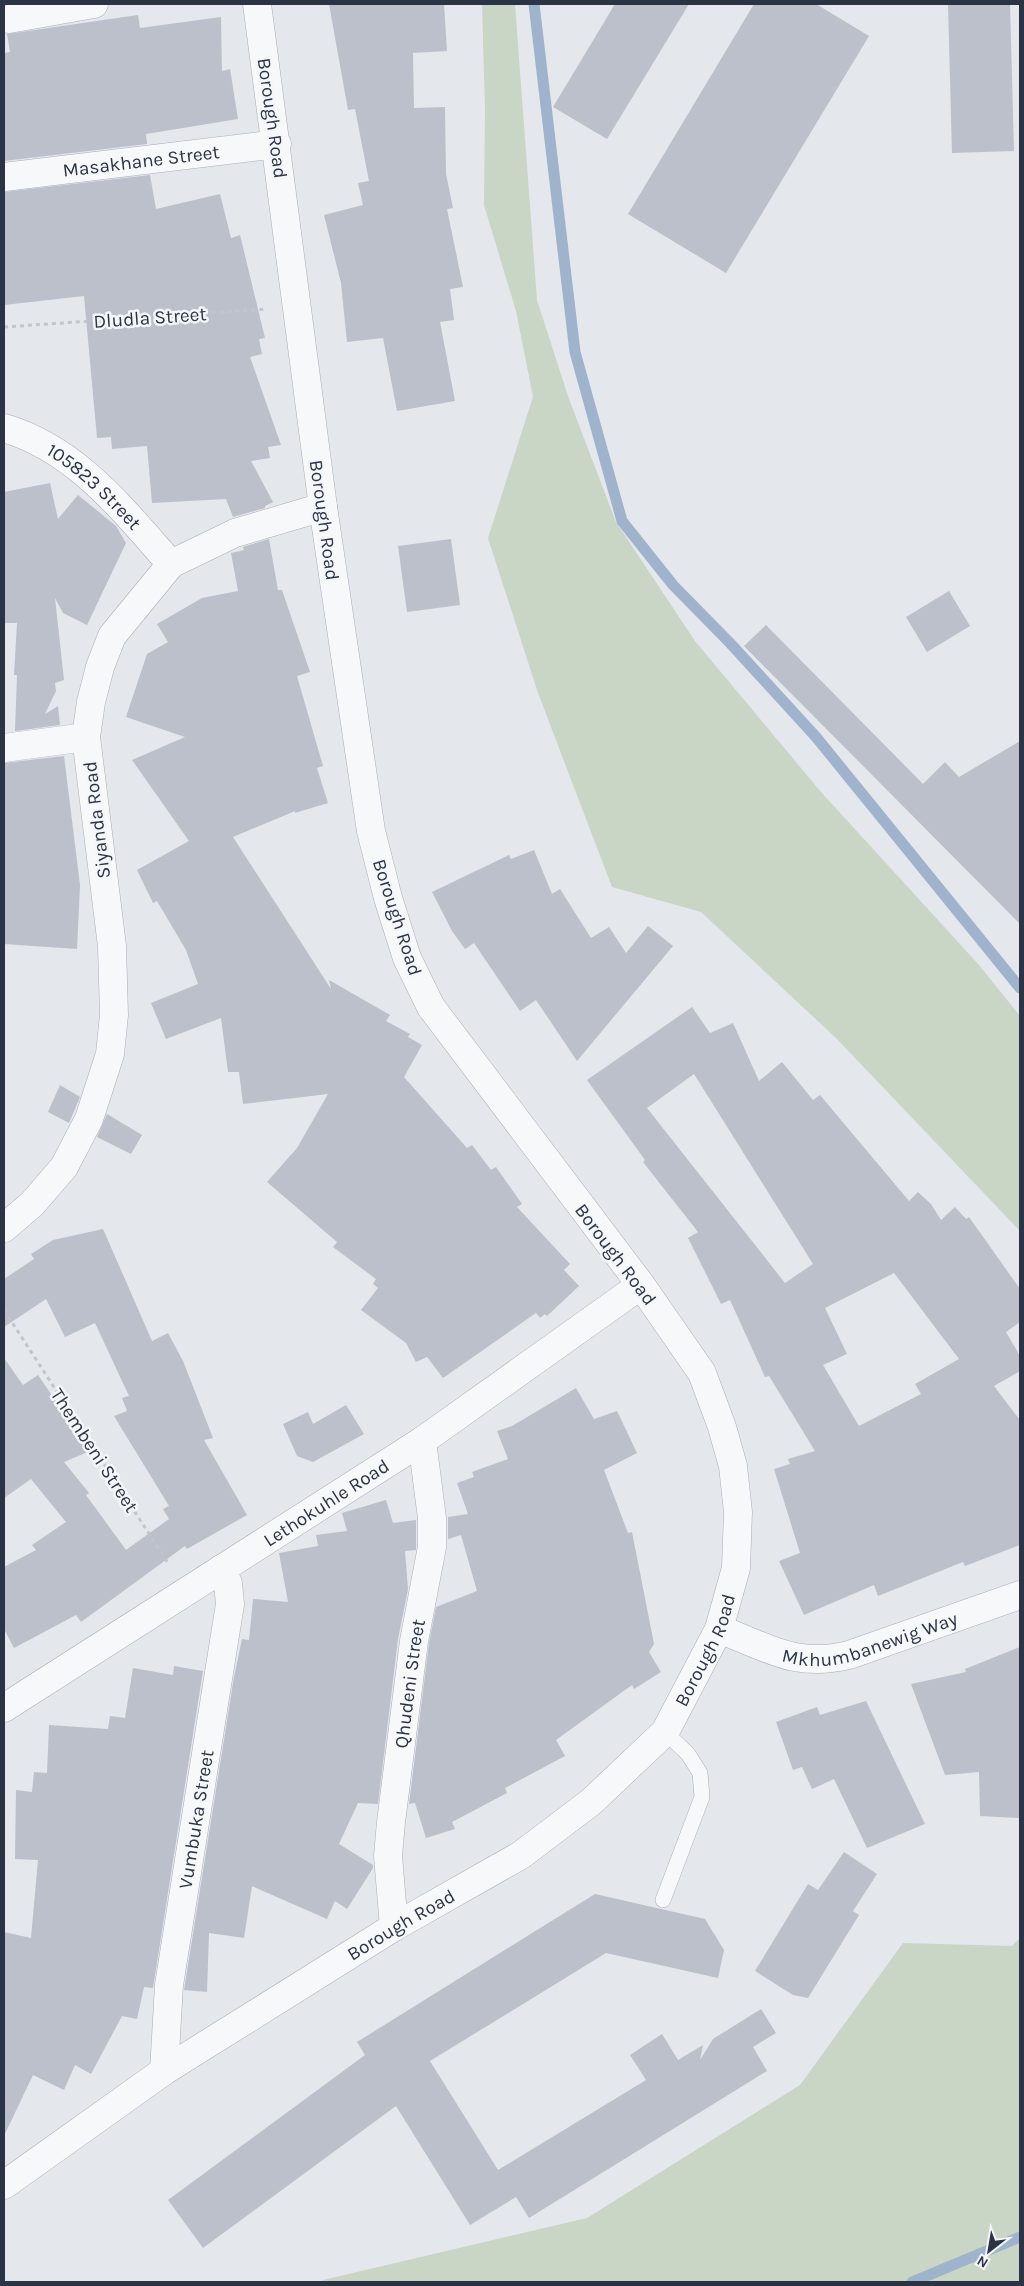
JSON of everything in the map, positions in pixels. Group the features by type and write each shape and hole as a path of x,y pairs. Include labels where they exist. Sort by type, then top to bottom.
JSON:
{"street":[{"path":"9,19 94,4"},
{"name":"Borough Road","path":"4,2184 164,2071 394,1926 521,1855 591,1802 665,1732 719,1629 736,1568 738,1512 733,1466 722,1427 702,1373 641,1286 432,1008 407,958 388,898 371,831 323,507 296,307 277,144 257,4"},
{"name":"Masakhane Street","path":"4,177 277,144"},
{"name":"105823 Street","path":"4,428 21,433 48,446 69,460 114,500 171,564"},
{"name":"Siyanda Road","path":"4,1228 32,1204 64,1167 89,1119 110,1054 114,1015 112,946 86,738 98,676 112,636 171,564 235,533 323,507"},
{"path":"4,748 86,738"},
{"name":"Lethokuhle Road","path":"4,1708 422,1441 641,1286"},
{"name":"Qhudeni Street","path":"394,1926 388,1856 391,1822 414,1641 432,1547 432,1518 422,1441"},
{"name":"Vumbuka Street","path":"164,2071 169,1986 230,1604 228,1583 221,1569"},
{"name":"Mkhumbanewig Way","path":"719,1629 786,1656 806,1660 827,1660 850,1655 1020,1595"}],"lane":[{"path":"663,1900 702,1796 700,1773 688,1754 665,1732"}],"path":[{"name":"Dludla Street","path":"4,327 296,307"},
{"name":"Thembeni Street","path":"4,1310 186,1591"}],"green space":[{"path":"482,4 515,4 537,300 569,399 616,522 695,641 821,792 979,965 1020,1016 1020,1231 836,1038 701,912 612,887 538,693 488,538 533,397 516,311 484,205 485,109"},
{"path":"1020,1938 1020,2282 322,2282 323,2280 587,2218 800,2085 903,1943 1012,1946"}],"building":[{"path":"329,4 444,4 447,51 413,53 414,108 445,107 446,174 453,208 447,209 463,287 450,289 454,320 440,322 455,401 397,411 383,338 347,342 341,283 324,215 363,205 358,183 369,181 355,109 348,110"},
{"path":"615,4 689,4 607,139 553,107"},
{"path":"754,4 816,4 869,36 726,273 628,214"},
{"path":"948,4 1010,4 1014,151 952,153"},
{"path":"138,15 140,28 221,17 222,71 230,69 238,119 146,134 147,144 4,161 4,53 10,52 7,34"},
{"path":"150,175 156,209 220,194 231,238 240,235 265,338 259,339 262,354 250,357 281,445 268,447 270,458 251,461 273,502 265,506 265,508 233,517 226,499 152,503 147,446 112,449 111,437 97,438 84,296 4,305 4,192"},
{"path":"50,483 58,519 78,495 116,526 126,543 87,625 63,613 55,598 64,680 55,683 56,691 45,714 58,706 60,725 15,731 17,675 14,675 17,623 4,623 4,492"},
{"path":"269,539 278,590 282,590 310,672 297,676 323,766 317,768 328,803 295,813 295,811 233,837 331,989 329,980 390,1015 386,1021 410,1034 408,1037 422,1045 404,1077 467,1148 472,1145 491,1170 496,1167 522,1204 517,1207 570,1264 564,1270 579,1286 547,1316 545,1314 540,1318 536,1313 443,1378 427,1357 416,1362 406,1343 361,1310 378,1288 373,1284 376,1279 333,1247 337,1242 267,1182 297,1148 328,1094 243,1104 239,1072 228,1072 221,1018 166,1039 151,1003 198,984 186,950 157,901 153,903 137,870 189,841 132,760 185,737 126,717 147,654 168,642 157,624 202,598 238,591 231,553 244,550 243,547"},
{"path":"451,539 460,605 407,612 398,546"},
{"path":"949,591 970,626 927,652 906,617"},
{"path":"766,625 923,784 945,762 959,777 1020,741 1020,924 744,646"},
{"path":"64,756 80,885 77,949 4,944 4,763"},
{"path":"534,850 552,894 560,889 591,938 609,927 626,953 648,926 673,946 577,1061 536,1000 520,1011 474,943 465,949 452,931 432,892 509,855 511,859"},
{"path":"692,1007 710,1033 733,1023 759,1081 782,1062 813,1100 820,1095 909,1201 918,1192 931,1204 941,1220 955,1207 966,1219 969,1217 1020,1289 1020,1322 1006,1332 1020,1356 1020,1371 994,1386 1020,1420 1020,1545 965,1566 963,1562 878,1596 874,1585 804,1615 779,1561 800,1553 774,1469 790,1464 788,1459 815,1451 769,1376 765,1377 730,1300 721,1304 688,1238 698,1232 643,1162 645,1160 587,1080","holes":["694,1074 813,1264 785,1283 647,1108","894,1273 959,1359 915,1384 921,1394 859,1426 823,1365 847,1354 825,1308"]},
{"path":"60,1085 80,1097 69,1123 48,1112"},
{"path":"107,1114 142,1135 131,1154 97,1137"},
{"path":"103,1229 152,1341 168,1333 183,1361 213,1438 204,1440 247,1515 187,1549 185,1546 81,1622 76,1615 14,1648 4,1629 4,1567 36,1550 32,1545 66,1522 31,1479 4,1498 4,1358 23,1385 38,1375 90,1451 64,1462 89,1493 86,1495 126,1550 169,1519 163,1509 169,1506 114,1416 127,1411 122,1398 129,1396 95,1323 65,1337 46,1299 4,1327 4,1279 34,1259 31,1254 53,1240"},
{"path":"576,1388 594,1419 617,1411 637,1453 604,1470 628,1533 632,1532 654,1644 649,1652 661,1672 634,1689 632,1685 556,1740 565,1756 505,1788 507,1793 452,1822 455,1829 426,1838 415,1803 409,1804 429,1643 436,1607 477,1591 461,1535 448,1539 448,1517 468,1514 457,1483 474,1477 472,1472 508,1459 497,1431 512,1426"},
{"path":"346,1405 364,1434 313,1462 297,1456 283,1424 308,1412 313,1424"},
{"path":"386,1500 393,1523 416,1520 416,1550 405,1551 408,1589 398,1639 378,1804 358,1803 339,1844 373,1865 373,1868 347,1909 335,1901 327,1919 252,1886 244,1938 209,1933 207,1992 184,1990 234,1677 242,1639 249,1640 253,1599 288,1602 279,1553 318,1546 316,1535 347,1531 342,1513"},
{"path":"1020,1647 1020,1818 980,1816 979,1772 945,1775 911,1684 966,1672 965,1669"},
{"path":"174,1666 203,1671 153,1988 144,1987 137,2019 122,2016 91,2074 75,2065 64,2090 33,2075 4,2136 4,1932 31,1938 38,1860 15,1859 16,1790 32,1792 34,1772 47,1773 49,1725 108,1729 110,1716 125,1718 133,1668 173,1675"},
{"path":"866,1701 925,1824 867,1848 834,1779 812,1789 802,1767 793,1770 776,1722 817,1707 820,1715"},
{"path":"844,1852 877,1874 853,1911 859,1915 808,1998 793,1995 755,1971 808,1884 818,1890"},
{"path":"595,1894 705,1919 724,1950 718,1978 606,1953 430,2061 498,2170 646,2080 630,2055 662,2034 678,2060 703,2045 700,2060 713,2039 761,2009 776,2033 753,2047 767,2071 529,2218 516,2197 470,2225 396,2106 203,2248 168,2200 365,2055 357,2042"}],"waterway":[{"path":"534,4 575,352 622,521 673,585 730,643 816,737 1020,988"},
{"path":"912,2282 1020,2237"}]}
